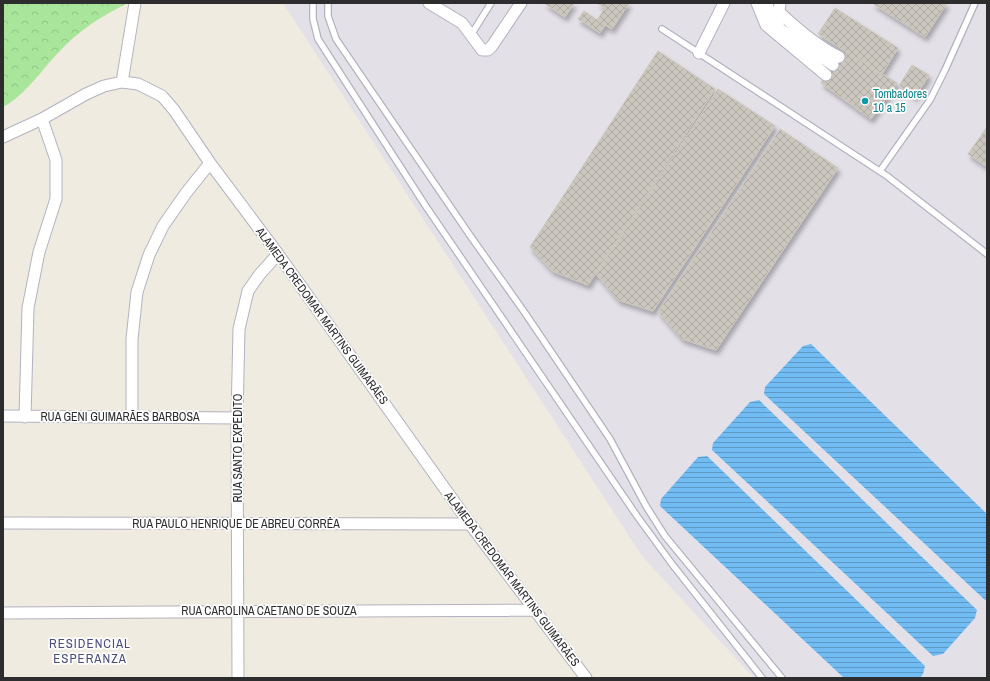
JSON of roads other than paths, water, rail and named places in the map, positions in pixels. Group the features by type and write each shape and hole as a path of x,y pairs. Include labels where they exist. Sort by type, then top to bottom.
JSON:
{"street":[{"path":"122,82 135,3"},
{"path":"429,3 462,23 482,50 488,50 492,46 521,3"},
{"path":"699,54 724,3"},
{"path":"757,3 766,25 826,75"},
{"path":"768,3 767,6 780,29 836,61 779,12 780,3"},
{"name":"ALAMEDA CREDOMAR MARTINS GUIMARÃES","path":"3,137 42,119 86,94 104,86 122,82 138,84 162,96 174,110 210,163 278,254 470,524 586,678"},
{"path":"25,417 28,308 39,252 56,199 56,160 42,119"},
{"path":"132,417 132,339 137,292 149,255 163,226 186,193 210,163"},
{"name":"RUA SANTO EXPEDITO","path":"238,678 237,418 239,329 248,291 260,274 278,254"},
{"name":"RUA GENI GUIMARÃES BARBOSA","path":"3,416 237,418"},
{"name":"RUA PAULO HENRIQUE DE ABREU CORRÊA","path":"3,523 470,524"},
{"name":"RUA CAROLINA CAETANO DE SOUZA","path":"3,613 535,610"}],"lane":[{"path":"313,3 313,19 318,39 425,205 637,516 672,564 762,678"},
{"path":"328,3 328,16 336,40 464,228 525,313 610,439 646,506 665,536 782,678"},
{"path":"471,35 491,3"},
{"path":"880,171 930,100 975,3"},
{"path":"662,30 880,171 987,254"}],"water":[{"path":"811,344 987,514 987,600 985,600 764,394 765,387 803,346"},
{"path":"759,400 977,610 975,618 943,654 933,656 712,450 713,443 750,402"},
{"path":"707,456 925,666 923,674 920,678 844,678 660,506 661,499 698,457"}],"place":[{"name":"Tombadores 10 a 15","path":"865,101"}],"district":[{"name":"RESIDENCIAL ESPERANZA","path":"90,650"}]}
